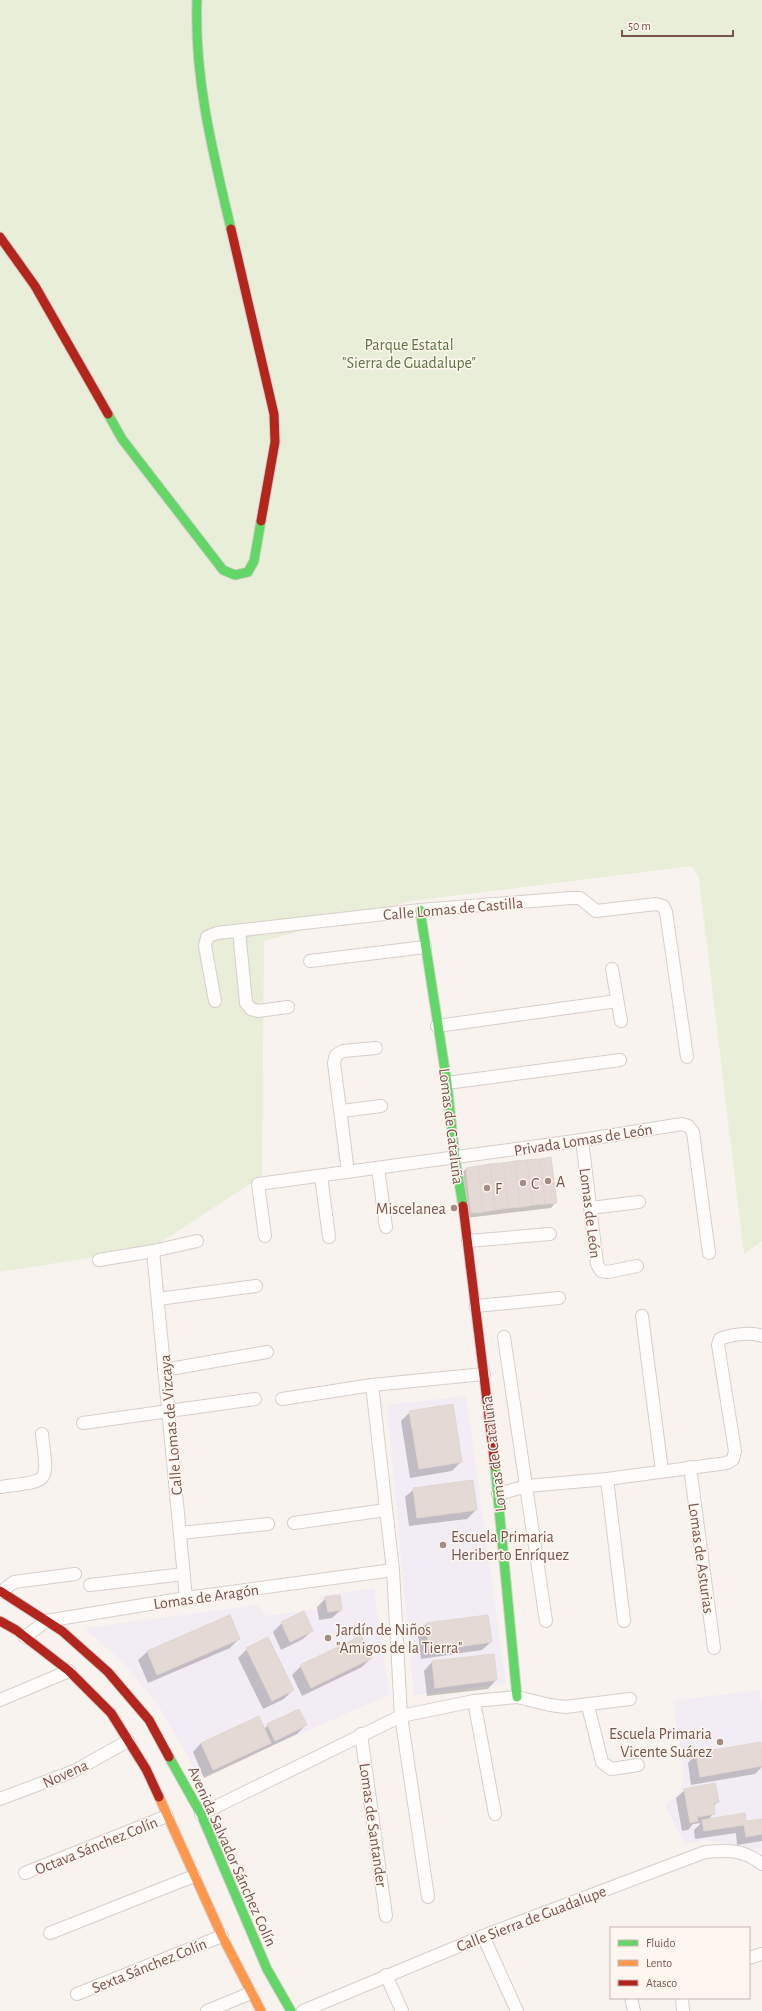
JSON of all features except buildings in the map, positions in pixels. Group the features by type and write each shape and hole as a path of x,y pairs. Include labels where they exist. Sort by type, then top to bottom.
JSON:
{"street":[{"path":"0,237 36,286 122,439 136,459 216,562 224,570 235,575 248,572 254,561 275,442 274,414 209,138 198,81 196,32 197,0"},
{"name":"Calle Lomas de Castilla","path":"215,1001 205,946 207,937 217,933 420,910 571,898 580,898 596,911 656,904 663,906 666,912 687,1057"},
{"name":"Lomas de Cataluña","path":"420,910 447,1083 455,1158 468,1241 498,1494 517,1697"},
{"path":"239,931 246,1003 251,1010 258,1011 288,1007"},
{"path":"310,961 425,947"},
{"path":"612,969 621,1021"},
{"path":"437,1026 617,1001"},
{"path":"348,1172 342,1111 334,1063 336,1055 343,1051 376,1048"},
{"path":"447,1083 620,1060"},
{"path":"342,1111 381,1106"},
{"name":"Privada Lomas de León","path":"265,1236 258,1184 455,1158 682,1124 688,1126 693,1132 709,1254"},
{"name":"Lomas de León","path":"582,1140 597,1264 601,1271 608,1272 638,1266"},
{"path":"378,1168 386,1227"},
{"path":"321,1176 329,1237"},
{"path":"591,1208 639,1202"},
{"path":"468,1241 550,1234"},
{"path":"99,1260 153,1251 197,1241"},
{"name":"Calle Lomas de Vizcaya","path":"153,1251 186,1598"},
{"path":"158,1299 256,1286"},
{"path":"476,1306 559,1298"},
{"path":"642,1316 662,1471"},
{"path":"498,1494 527,1486 607,1479 727,1463 734,1458 735,1451 718,1345 720,1339 727,1336 758,1334 762,1336"},
{"path":"504,1337 546,1621"},
{"path":"164,1370 267,1352"},
{"path":"282,1399 372,1385 484,1374"},
{"path":"372,1385 392,1570 401,1716 428,1897"},
{"path":"83,1423 255,1399"},
{"path":"0,1487 37,1482 44,1476 46,1470 42,1434"},
{"name":"Lomas de Asturias","path":"690,1467 714,1648"},
{"path":"607,1479 624,1621"},
{"path":"294,1523 386,1510"},
{"path":"180,1533 268,1524"},
{"name":"Lomas de Aragón","path":"25,1637 46,1621 186,1598 392,1570"},
{"path":"1,1592 14,1582 74,1574"},
{"path":"90,1585 184,1574"},
{"name":"Avenida Salvador Sánchez Colín","path":"1,1592 62,1631 108,1672 149,1720 201,1814 261,1972 291,2011"},
{"path":"0,1621 25,1637 69,1670 110,1713 146,1769 222,1936 261,2011"},
{"path":"0,1700 69,1670"},
{"path":"201,1814 401,1716 474,1701 517,1697 565,1707 588,1706 630,1700"},
{"path":"474,1701 495,1814"},
{"path":"588,1706 602,1762 611,1769 638,1765"},
{"name":"Lomas de Santander","path":"362,1734 386,1916"},
{"name":"Novena","path":"0,1799 74,1771 128,1741"},
{"name":"Octava Sánchez Colín","path":"25,1874 167,1816"},
{"name":"Calle Sierra de Guadalupe","path":"303,2011 483,1936 706,1852 732,1850 754,1858 762,1864"},
{"path":"50,1932 194,1876"},
{"name":"Sexta Sánchez Colín","path":"77,1994 222,1936"},
{"path":"483,1936 517,2011"},
{"path":"750,1958 762,1954"},
{"path":"244,1980 261,1972"},
{"path":"386,1976 402,2011"},
{"path":"208,2011 251,1993"},
{"path":"631,1999 634,2011"},
{"path":"682,1999 683,2011"}],"shaded area":[{"name":"Escuela Primaria Heriberto Enríquez","path":"466,1396 506,1684 414,1695 387,1405"},
{"path":"374,1589 389,1695 198,1778 159,1706 123,1662 84,1628 260,1605 265,1616 322,1609 320,1595"},
{"name":"Escuela Primaria Vicente Suárez","path":"759,1690 762,1707 762,1848 740,1853 727,1844 707,1840 685,1844 665,1805 679,1793 684,1777 673,1701"}],"green space":[{"name":"Parque Estatal \"Sierra de Guadalupe\"","path":"0,0 762,0 762,1241 744,1254 699,878 692,866 411,901 264,941 262,1176 152,1248 0,1272"}],"traffic: fast":[{"path":"197,0 199,58 206,116 231,229"},
{"path":"108,414 122,439 223,570 235,575 248,572 254,561 261,521"},
{"path":"420,910 447,1083 455,1158 463,1206"},
{"path":"495,1466 517,1697"},
{"path":"169,1757 201,1814 267,1969 291,2011"}],"traffic: slow":[{"path":"159,1797 222,1936 261,2011"}],"traffic: jam":[{"path":"231,229 274,414 275,442 261,521"},
{"path":"0,237 35,286 108,414"},
{"path":"463,1206 495,1466"},
{"path":"0,1591 62,1631 108,1672 149,1720 169,1757"},
{"path":"0,1621 16,1630 69,1671 111,1713 146,1769 159,1797"}],"place":[{"name":"A","path":"548,1181"},
{"name":"C","path":"523,1183"},
{"name":"F","path":"487,1188"},
{"name":"Miscelanea","path":"454,1208"},
{"name":"Escuela Primaria Heriberto Enríquez","path":"443,1545"},
{"name":"Jardín de Niños \"Amigos de la Tierra\"","path":"328,1638"},
{"name":"Escuela Primaria Vicente Suárez","path":"720,1742"}]}
